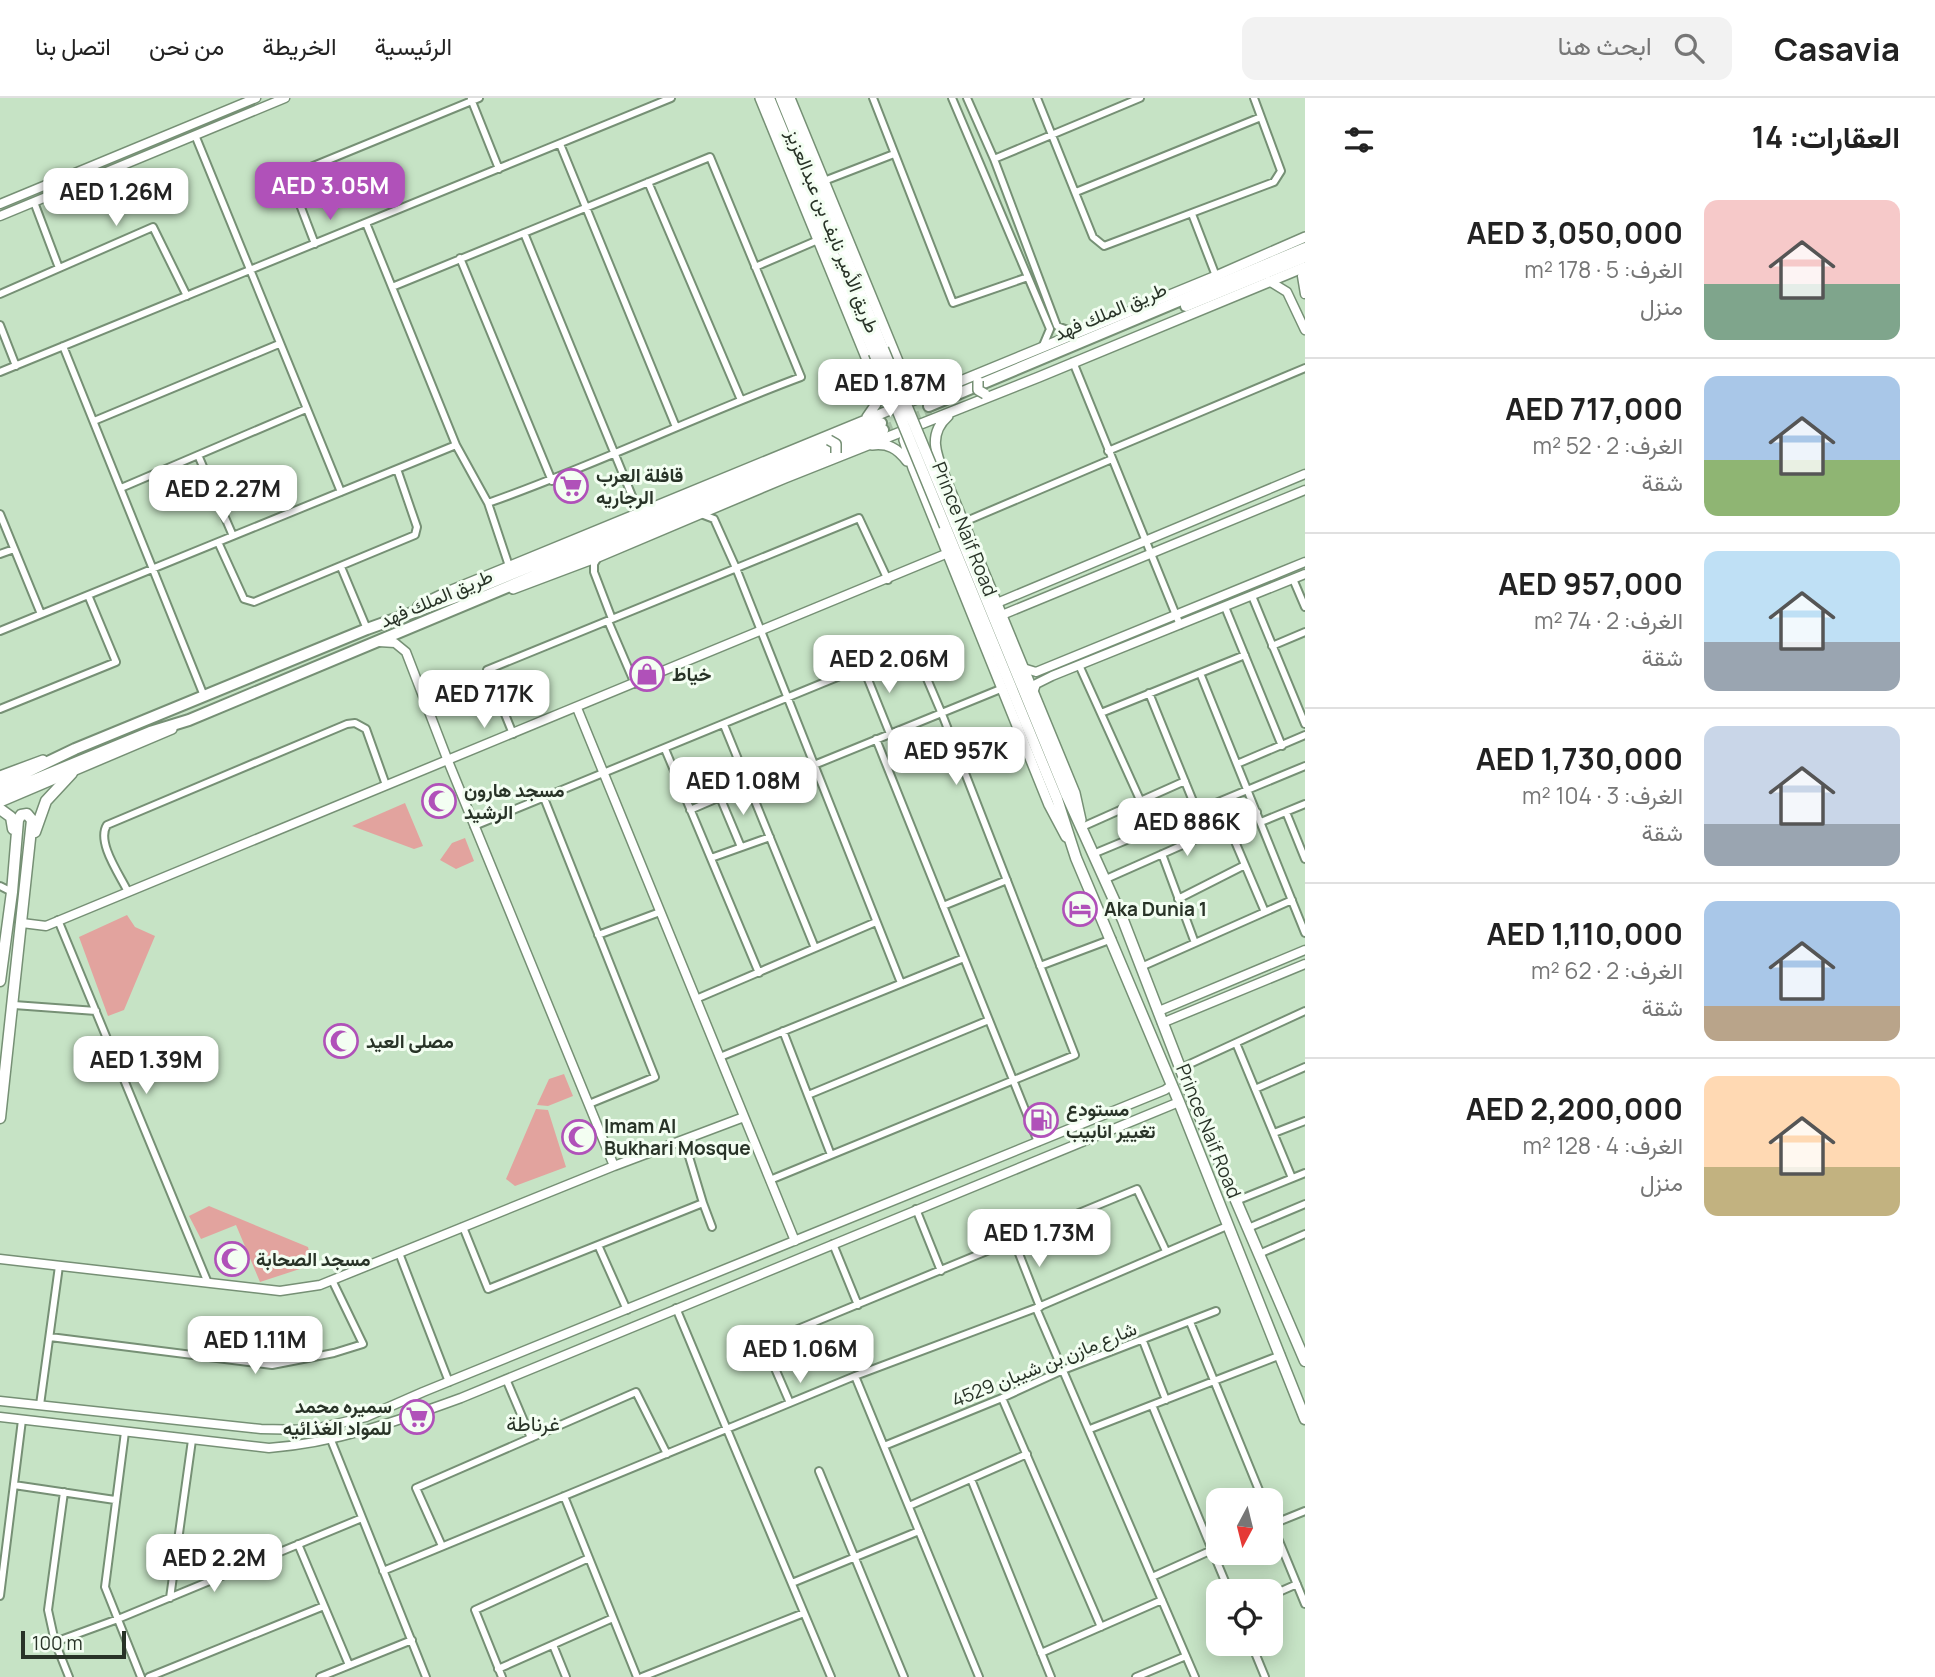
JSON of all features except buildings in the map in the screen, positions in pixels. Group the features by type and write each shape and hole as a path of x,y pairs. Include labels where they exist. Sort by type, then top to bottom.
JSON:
{"highway":[{"name":"طريق الملك فهد","path":"928,409 1305,248"},
{"name":"طريق الملك فهد","path":"928,409 1305,257"},
{"name":"طريق الملك فهد","path":"0,793 150,732 189,720 379,642 885,425"},
{"name":"طريق الملك فهد","path":"0,785 75,749 394,618 456,597 885,425"}],"main road":[{"name":"طريق الأمير نايف بن عبدالعزيز","path":"760,98 874,377"},
{"name":"Prince Naif Road","path":"769,98 955,524 1067,796 1106,879 1162,1023 1305,1360"},
{"name":"Prince Naif Road","path":"780,98 878,351"},
{"name":"طريق الأمير نايف بن عبدالعزيز","path":"790,98 897,361"},
{"path":"897,361 908,379 919,387 945,389 980,377 1041,348 1305,237"},
{"path":"940,461 934,443 935,432 951,412 1305,268"},
{"name":"Prince Naif Road","path":"897,361 906,391 904,440 913,468 1049,805 1112,939 1305,1419"},
{"path":"869,366 881,374 890,372 897,361"},
{"path":"874,377 888,398 923,434 940,461"},
{"path":"394,618 509,566 824,440 864,421 876,404 874,377"},
{"path":"980,377 978,390 989,395"},
{"path":"867,446 893,414 917,419 945,389"},
{"path":"864,421 885,425 906,417 914,405 951,412"},
{"path":"824,440 837,446 833,457"},
{"path":"484,598 536,582 833,457 867,446 891,446 900,452 913,468"},
{"name":"Prince Naif Road","path":"940,461 953,495 955,524 1057,799 1076,858"},
{"path":"929,506 934,493 944,491 953,495"},
{"name":"Prince Naif Road","path":"955,524 997,603 1075,793 1082,827"},
{"path":"0,802 151,739 189,720"},
{"path":"0,776 75,749"},
{"path":"29,853 46,801 72,773"},
{"path":"0,809 8,813 13,822 15,851"},
{"path":"0,981 19,817 27,814 32,820 0,1118"}],"street":[{"path":"0,204 256,98"},
{"path":"0,216 285,98"},
{"path":"0,372 671,98"},
{"path":"873,98 953,303 1028,277"},
{"path":"953,98 1050,329 1041,348"},
{"path":"967,98 994,159 1057,326 1078,333"},
{"path":"1037,98 1093,236 1104,246 1274,182 1281,171 1254,98"},
{"path":"994,159 1140,98"},
{"path":"315,244 289,176 474,99 499,169"},
{"path":"1076,192 1261,117"},
{"path":"195,135 341,492"},
{"path":"560,144 676,427"},
{"path":"824,181 894,154"},
{"path":"392,287 710,157 801,377 552,481 488,503"},
{"path":"648,182 741,400"},
{"path":"34,202 59,268"},
{"path":"1192,214 1216,276"},
{"path":"366,223 456,445 488,503 509,566"},
{"path":"0,294 153,227 187,296"},
{"path":"524,233 639,513"},
{"path":"755,267 818,240"},
{"path":"460,258 552,481"},
{"path":"1305,268 1302,276 1305,294"},
{"path":"1269,281 1287,292 1305,330"},
{"path":"0,325 16,366"},
{"path":"94,421 279,344"},
{"path":"63,346 204,696"},
{"path":"1073,362 1180,625"},
{"path":"1108,451 1305,368"},
{"path":"121,488 306,409"},
{"path":"0,631 456,445"},
{"path":"198,455 233,536"},
{"path":"955,524 1112,459"},
{"path":"218,542 244,599 249,602 341,567 415,535 417,527 397,469"},
{"path":"997,603 1305,474"},
{"path":"1002,615 1305,490"},
{"path":"0,514 41,614"},
{"path":"701,514 714,519 736,568 901,984"},
{"path":"513,734 487,670 859,518 888,580"},
{"path":"0,555 14,549"},
{"path":"22,923 46,926 948,553"},
{"path":"598,557 594,572 635,684"},
{"path":"1023,668 1036,671 1305,562"},
{"path":"341,567 367,629"},
{"path":"1033,693 1036,684 1079,665 1305,574"},
{"path":"1293,579 1305,607"},
{"path":"1026,591 1031,603"},
{"path":"0,709 116,662 88,595"},
{"path":"1252,596 1305,724"},
{"path":"1225,607 1282,746"},
{"path":"1272,646 1305,632"},
{"path":"379,642 395,643 406,652 474,826 614,1166"},
{"path":"474,826 913,646 1075,1055 770,1180"},
{"path":"1101,713 1245,655"},
{"path":"1079,665 1141,802"},
{"path":"863,667 890,734"},
{"path":"1200,673 1305,933"},
{"path":"814,765 1003,688"},
{"path":"1149,694 1197,811"},
{"path":"577,708 795,1241"},
{"path":"128,891 103,842 107,825 347,724 355,723 366,729 386,785"},
{"path":"724,724 815,948"},
{"path":"1237,764 1305,735"},
{"path":"876,739 1038,1142"},
{"path":"665,749 759,973"},
{"path":"1093,855 1305,766"},
{"path":"1082,827 1185,781"},
{"path":"690,810 748,785"},
{"path":"720,797 741,847"},
{"path":"544,798 655,1077 589,1104"},
{"path":"1261,822 1305,804"},
{"path":"1106,879 1257,811"},
{"path":"1286,812 1302,841 1305,859"},
{"path":"1228,825 1265,912"},
{"path":"711,858 769,837"},
{"path":"1162,855 1195,943"},
{"path":"1178,899 1245,865"},
{"path":"943,906 1007,880"},
{"path":"0,886 12,892"},
{"path":"1141,967 1292,900"},
{"path":"598,935 660,912"},
{"path":"58,920 208,1283"},
{"path":"696,999 876,922"},
{"path":"1040,966 1112,939"},
{"path":"1159,1011 1305,950"},
{"path":"720,1057 964,958"},
{"path":"1162,1023 1305,964"},
{"path":"1199,994 1205,1005"},
{"path":"14,1005 96,1011"},
{"path":"1181,1068 1305,1010"},
{"path":"808,1095 989,1020"},
{"path":"783,1031 831,1155"},
{"path":"1236,1043 1292,1178"},
{"path":"1255,1089 1305,1067"},
{"path":"0,1401 261,1429 310,1430 366,1418 1172,1085"},
{"path":"1148,1097 1155,1103 1153,1112"},
{"path":"0,1417 269,1448 302,1445 351,1435 506,1379 1179,1102"},
{"path":"0,1259 280,1291 320,1284 744,1117"},
{"path":"1274,1133 1305,1121"},
{"path":"684,1140 712,1227"},
{"path":"1236,1201 1305,1173"},
{"path":"790,1403 764,1343 1137,1189 1166,1251"},
{"path":"463,1227 488,1289 703,1203"},
{"path":"1248,1228 1305,1203"},
{"path":"916,1209 941,1270"},
{"path":"383,1571 855,1376 1038,1308 1227,1226"},
{"path":"1259,1254 1305,1234"},
{"path":"1014,1241 1063,1370 1195,1677"},
{"path":"833,1244 858,1305"},
{"path":"598,1245 626,1310"},
{"path":"399,1253 449,1382"},
{"path":"40,1405 59,1266"},
{"path":"50,1337 272,1365 334,1353 363,1344 332,1280"},
{"path":"676,1308 831,1677"},
{"name":"شارع مازن بن شيبان 4529","path":"884,1446 1063,1370 1216,1311"},
{"path":"1191,1322 1258,1488"},
{"path":"1143,1341 1166,1400"},
{"path":"1090,1429 1280,1355"},
{"path":"855,1376 979,1677"},
{"path":"506,1379 531,1438"},
{"path":"442,1546 416,1488 636,1392 667,1454"},
{"path":"1002,1398 1101,1627"},
{"path":"1152,1405 1206,1536"},
{"path":"0,1596 22,1420"},
{"path":"125,1432 105,1587 141,1677"},
{"path":"170,1598 192,1440"},
{"path":"331,1440 426,1677"},
{"path":"909,1506 1027,1454"},
{"path":"819,1471 904,1677"},
{"path":"971,1479 1051,1677"},
{"path":"14,1485 116,1500"},
{"path":"64,1492 48,1610 55,1642 69,1677"},
{"path":"564,1496 640,1677 804,1613"},
{"path":"1283,1518 1305,1511"},
{"path":"55,1642 170,1598 362,1518"},
{"path":"792,1583 919,1531"},
{"path":"298,1544 349,1665"},
{"path":"1283,1549 1305,1604"},
{"path":"1152,1577 1206,1553"},
{"path":"502,1677 475,1610 589,1558"},
{"path":"1283,1590 1297,1584"},
{"path":"1041,1653 1162,1600"},
{"path":"149,1677 324,1606"},
{"path":"498,1669 613,1618"},
{"path":"320,1677 411,1640"},
{"path":"553,1645 566,1677"},
{"path":"1136,1677 1186,1656"},
{"path":"1256,1656 1265,1677"}],"shaded area":[{"path":"405,803 423,846 414,849 352,826"},
{"path":"465,838 474,861 456,869 440,860 452,843"},
{"path":"127,915 135,927 155,936 124,1010 108,1016 79,937"},
{"path":"564,1074 573,1096 548,1106 537,1105 549,1079"},
{"path":"536,1109 548,1110 566,1167 515,1186 506,1179"},
{"path":"209,1206 308,1247 312,1265 260,1282 236,1225 201,1239 189,1216"}],"tunnel":[{"path":"883,430 931,411"}],"place":[{"name":"قافلة العرب الرجاريه","path":"571,486"},
{"name":"خياط","path":"647,674"},
{"name":"مسجد هارون الرشيد","path":"439,801"},
{"name":"Aka Dunia 1","path":"1080,909"},
{"name":"مصلى العيد","path":"341,1041"},
{"name":"مستودع تغيير انابيب","path":"1041,1120"},
{"name":"Imam Al Bukhari Mosque","path":"579,1137"},
{"name":"مسجد الصحابة","path":"232,1259"},
{"name":"سميره محمد للمواد الغذائيه","path":"417,1417"}],"district":[{"name":"غرناطة","path":"533,1424"}]}
